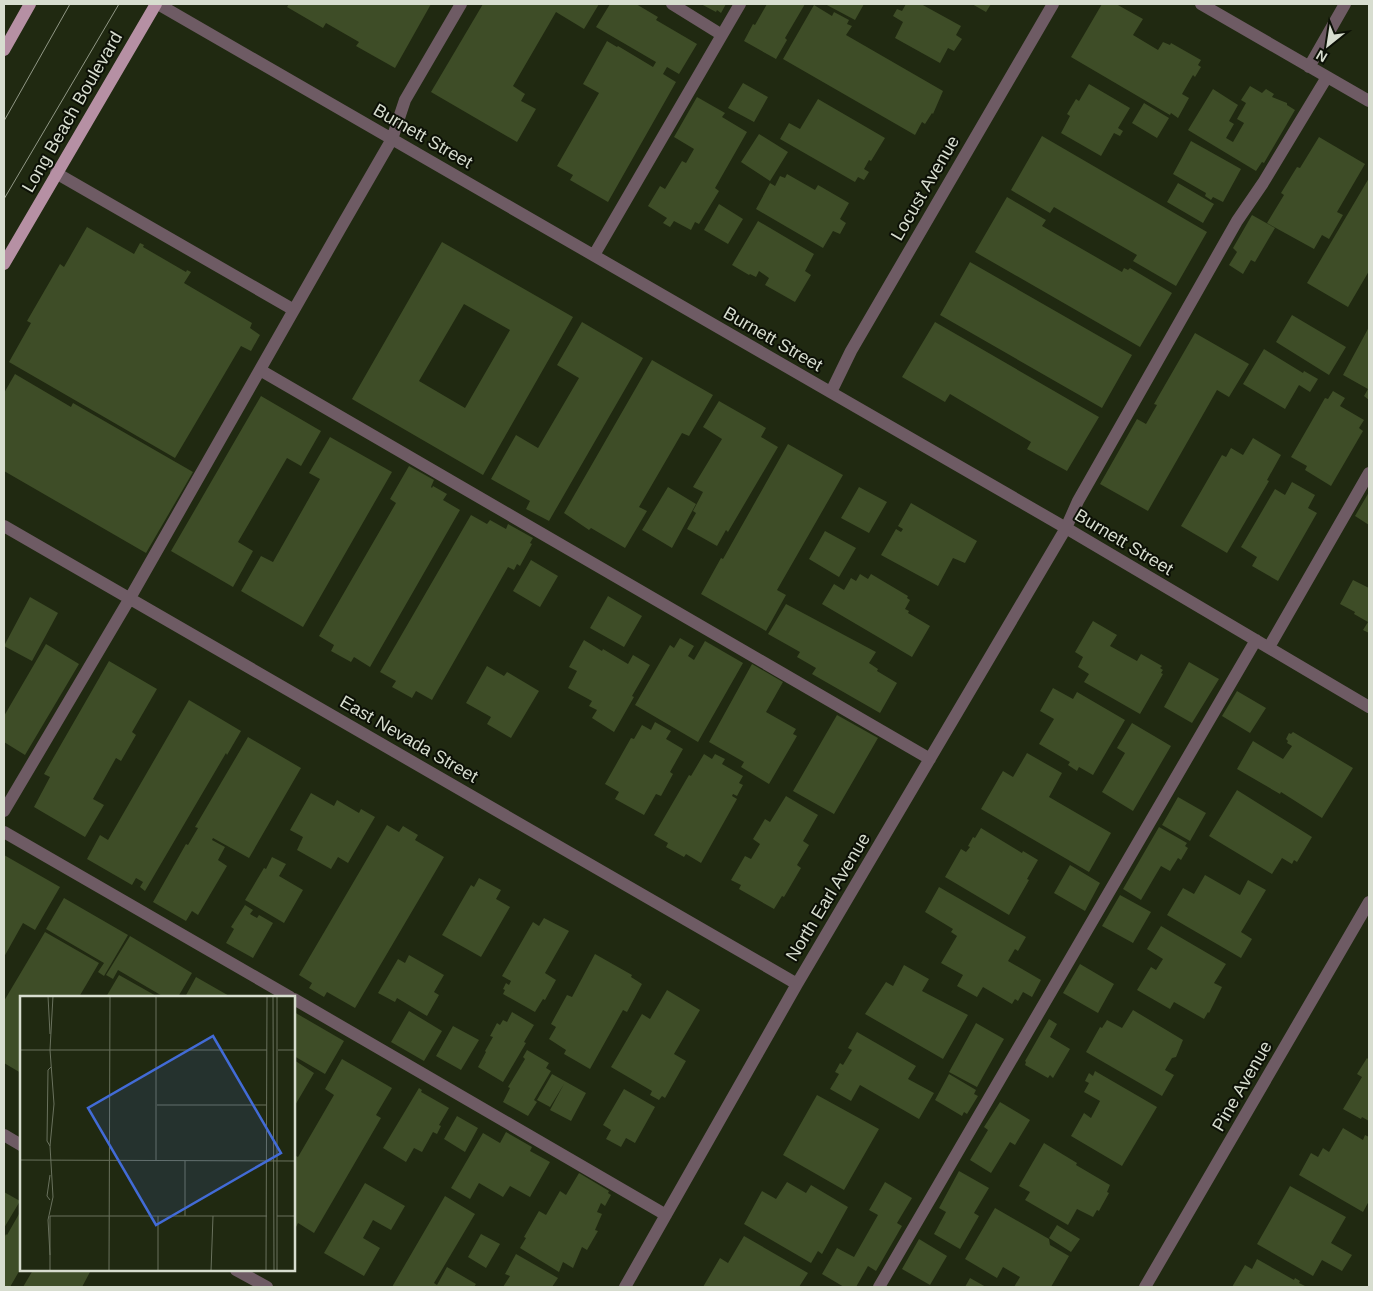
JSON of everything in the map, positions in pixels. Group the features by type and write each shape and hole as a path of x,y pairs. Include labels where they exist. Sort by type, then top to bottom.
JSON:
{"main road":[{"path":"4,50 30,4"},
{"name":"Long Beach Boulevard","path":"4,264 157,4"}],"street":[{"name":"Burnett Street","path":"157,4 1066,528 1369,707"},
{"path":"4,811 130,598 392,139 405,100 461,4"},
{"path":"672,4 722,35"},
{"path":"594,255 740,4"},
{"name":"Locust Avenue","path":"831,392 851,351 1053,4"},
{"path":"1202,4 1369,100"},
{"path":"1309,67 1345,4"},
{"name":"North Earl Avenue","path":"626,1287 797,984 1066,528 1078,500 1237,221 1263,183 1327,76"},
{"path":"56,173 294,310"},
{"path":"260,370 930,759"},
{"path":"1269,647 1369,473"},
{"name":"East Nevada Street","path":"4,526 797,984"},
{"path":"879,1287 1256,640"},
{"path":"4,832 288,996"},
{"name":"Pine Avenue","path":"1145,1287 1369,902"},
{"path":"295,1000 666,1215"},
{"path":"4,1135 20,1144"},
{"path":"238,1271 267,1287"}],"building":[{"path":"289,4 431,4 395,68 356,46 359,42 326,23 323,28 287,7"},
{"path":"483,4 599,4 584,29 556,12 513,86 525,94 521,101 536,109 517,142 431,92"},
{"path":"610,4 636,4 658,17 656,20 697,44 679,74 667,67 663,74 676,82 608,202 570,180 573,175 557,166 599,93 583,84 607,41 653,67 656,62 596,27"},
{"path":"701,4 726,4 721,13"},
{"path":"767,4 805,4 785,38 787,40 776,59 744,41"},
{"path":"825,4 864,4 855,20"},
{"path":"906,4 921,4 961,26 956,35 962,39 954,51 948,48 940,63 895,38 903,22 893,16 897,9 902,11"},
{"path":"972,4 991,4 986,12"},
{"path":"1102,4 1116,4 1143,19 1133,35 1158,50 1163,42 1170,45 1171,43 1201,60 1198,65 1201,67 1195,77 1193,75 1182,94 1189,98 1178,118 1071,57"},
{"path":"814,5 832,16 834,12 849,20 847,24 852,26 846,35 943,91 933,114 925,124 922,122 915,135 783,59"},
{"path":"743,83 768,97 754,122 728,108"},
{"path":"1089,84 1130,108 1118,128 1123,131 1120,136 1114,133 1101,156 1061,133 1070,116 1067,114 1076,99 1079,101"},
{"path":"1250,86 1262,93 1266,89 1274,94 1272,97 1287,103 1287,105 1295,110 1264,163 1262,162 1256,171 1188,130 1213,89 1238,105 1229,121 1234,124 1226,138 1233,142 1244,123 1237,119 1246,103 1241,100"},
{"path":"697,97 725,113 722,117 747,132 715,188 719,191 699,224 695,222 691,230 674,221 670,227 663,223 667,218 648,206 660,186 665,189 682,161 686,163 694,149 674,137"},
{"path":"818,99 885,138 864,169 869,172 864,180 858,177 855,182 780,139 789,123 800,129"},
{"path":"1144,103 1169,118 1157,138 1132,123"},
{"path":"759,134 788,152 770,181 741,162"},
{"path":"1042,136 1207,232 1176,286 1133,261 1137,255 1054,207 1050,213 1011,190"},
{"path":"1319,137 1365,164 1337,212 1343,215 1329,239 1322,235 1314,249 1267,223 1284,195 1281,193 1297,167 1300,168"},
{"path":"1191,141 1241,169 1223,202 1213,197 1211,200 1205,196 1206,193 1173,174"},
{"path":"787,174 815,190 818,185 849,203 840,219 846,223 840,234 833,231 823,248 756,209 770,183 775,186 780,176 785,178"},
{"path":"1369,178 1369,271 1348,307 1307,283"},
{"path":"1178,183 1214,204 1203,223 1167,202"},
{"path":"1007,197 1046,220 1042,226 1122,272 1124,268 1128,270 1130,268 1172,293 1140,347 975,252"},
{"path":"719,204 743,219 728,244 704,230"},
{"path":"1252,215 1275,228 1255,262 1251,260 1243,274 1229,265 1237,252 1233,248"},
{"path":"758,221 814,254 805,271 811,275 795,302 765,285 769,278 759,271 756,277 732,265"},
{"path":"87,227 134,254 140,243 144,245 143,247 186,272 187,270 191,272 184,283 252,323 250,328 260,335 251,351 241,346 175,458 9,362 31,323 27,321 60,264 64,267"},
{"path":"442,242 573,317 483,475 352,399","holes":["464,304 510,330 465,408 419,381"]},
{"path":"970,262 1132,355 1102,408 940,315"},
{"path":"1292,315 1346,347 1329,375 1276,342"},
{"path":"582,322 643,358 549,521 526,509 530,501 491,479 516,435 538,448 579,378 557,365"},
{"path":"935,322 1099,417 1067,471 1027,449 1031,442 950,394 945,402 902,377"},
{"path":"1369,327 1369,400 1364,396 1368,389 1343,375"},
{"path":"1195,333 1249,364 1229,397 1217,390 1148,511 1100,484 1137,419 1146,424 1157,405 1154,404"},
{"path":"1264,349 1303,373 1304,371 1318,379 1310,392 1299,385 1285,409 1243,384"},
{"path":"652,360 713,395 689,436 682,433 639,507 647,511 625,548 591,528 589,530 564,513"},
{"path":"15,374 71,407 73,403 193,472 146,553 4,471 4,393"},
{"path":"1333,391 1345,398 1340,406 1364,420 1359,428 1363,431 1331,486 1305,470 1307,466 1291,457 1325,398 1328,399"},
{"path":"261,396 321,431 301,466 287,458 238,542 253,551 233,587 171,551"},
{"path":"719,401 766,428 761,437 778,447 728,532 726,530 717,546 687,529 696,513 693,511 703,492 693,487 722,439 703,427"},
{"path":"330,437 392,472 303,627 241,591 261,556 273,562 320,479 309,473"},
{"path":"1253,438 1281,455 1267,480 1269,481 1227,553 1181,526 1222,455 1226,457 1231,448 1243,455"},
{"path":"788,444 843,475 777,590 786,595 766,631 701,594"},
{"path":"409,466 434,480 431,487 433,486 447,494 443,500 460,510 370,667 354,657 351,662 331,651 334,645 319,636 396,503 390,499"},
{"path":"1292,482 1315,495 1308,508 1317,513 1278,581 1252,566 1257,557 1241,547 1275,489 1285,495"},
{"path":"668,487 696,504 672,548 642,530"},
{"path":"859,487 887,502 869,533 841,518"},
{"path":"1369,492 1369,525 1355,516"},
{"path":"911,503 977,541 965,563 953,558 938,586 881,555 896,529 901,532 903,529 898,526"},
{"path":"471,515 487,524 490,520 506,529 508,524 533,538 530,543 532,544 520,566 517,564 514,570 508,567 432,700 416,691 412,698 392,687 396,681 380,672"},
{"path":"825,531 856,548 839,577 809,559"},
{"path":"531,560 558,576 540,607 513,591"},
{"path":"860,574 868,579 871,574 908,596 907,598 910,600 905,609 909,611 908,613 930,626 912,657 822,604 834,584 844,590 851,578 856,581"},
{"path":"1353,580 1369,588 1369,633 1363,630 1368,622 1340,604"},
{"path":"608,596 642,616 624,647 590,628"},
{"path":"30,597 58,613 32,661 4,646"},
{"path":"786,604 876,652 869,663 878,669 877,671 897,683 880,713 812,674 816,668 797,657 800,652 768,634"},
{"path":"1093,621 1117,635 1110,646 1137,661 1141,654 1162,666 1160,668 1163,670 1161,673 1163,674 1140,714 1084,682 1089,674 1078,667 1083,657 1075,652"},
{"path":"680,638 694,646 688,656 694,660 705,641 743,663 698,742 635,705 670,645 674,648"},
{"path":"584,640 628,664 633,655 650,665 614,732 592,718 597,710 589,706 592,701 568,688 577,671 569,667"},
{"path":"46,644 79,664 25,755 4,742 4,716"},
{"path":"109,661 157,689 132,732 136,735 121,761 116,758 93,799 104,805 85,837 34,807 50,777 44,774"},
{"path":"1189,662 1219,679 1192,723 1164,707"},
{"path":"752,664 783,682 766,712 796,729 793,734 797,736 769,784 741,767 744,762 709,742"},
{"path":"487,666 504,676 507,672 539,691 511,738 487,724 491,717 466,703"},
{"path":"1053,688 1073,699 1077,692 1125,720 1093,775 1079,767 1077,771 1068,765 1070,762 1039,744 1054,719 1040,711"},
{"path":"1237,691 1266,708 1250,733 1222,716"},
{"path":"189,700 241,731 227,755 226,753 145,891 140,887 143,882 136,878 132,885 87,859 100,835 108,840"},
{"path":"837,715 878,738 834,814 793,791"},
{"path":"655,722 671,731 666,739 683,749 670,772 673,774 661,796 656,794 644,815 615,799 619,792 605,784 631,738 634,739 642,725 651,730"},
{"path":"1132,723 1171,746 1133,811 1102,792 1125,753 1117,748"},
{"path":"1293,732 1353,768 1322,818 1281,792 1280,794 1237,769 1253,741 1283,759 1292,746 1287,743 1286,739 1289,733"},
{"path":"248,737 301,768 249,858 213,838 212,840 225,847 218,860 227,866 198,915 192,911 186,921 153,902 186,844 188,845 198,828 195,827"},
{"path":"1027,753 1062,773 1049,797 1111,833 1089,872 981,809 1003,771 1013,777"},
{"path":"704,754 712,759 715,754 725,759 722,764 743,776 739,783 743,785 737,796 733,794 732,796 737,799 701,863 686,854 684,857 666,847 668,843 654,835 689,775 691,776"},
{"path":"1237,790 1312,837 1297,862 1294,860 1292,864 1282,858 1272,874 1209,836"},
{"path":"311,793 334,806 337,800 359,813 361,809 375,817 348,863 338,857 331,869 297,850 303,837 290,830"},
{"path":"786,796 818,815 803,841 809,845 797,865 801,868 784,897 782,896 774,909 739,889 741,885 731,880 745,856 751,859 760,844 753,839 765,819 770,822"},
{"path":"1178,797 1206,813 1190,841 1162,825"},
{"path":"387,825 399,832 403,826 418,835 415,840 444,857 355,1008 327,992 324,997 309,988 312,983 299,975"},
{"path":"1159,827 1187,843 1185,846 1188,848 1181,860 1178,858 1170,871 1161,866 1141,900 1123,889"},
{"path":"981,828 1022,853 1023,851 1038,860 1009,915 945,877 961,849 966,852 970,847 968,846 973,837 975,838"},
{"path":"4,855 60,887 35,930 23,923 4,957"},
{"path":"272,857 286,864 279,876 303,890 284,923 245,900"},
{"path":"1070,865 1100,883 1085,911 1054,893"},
{"path":"1205,875 1240,895 1248,880 1266,890 1241,932 1252,939 1241,958 1167,915 1183,888 1194,894"},
{"path":"479,878 501,890 496,899 510,907 481,957 442,935 471,885 474,887"},
{"path":"939,887 1026,937 1018,951 1015,949 1008,961 1041,980 1032,997 1023,992 1018,1001 1015,999 1012,1004 983,987 977,997 957,986 963,975 941,963 957,936 951,932 953,929 925,912"},
{"path":"1120,895 1151,912 1133,943 1102,926"},
{"path":"64,898 128,935 104,976 98,972 104,963 46,929"},
{"path":"245,905 253,910 250,914 257,918 259,915 273,923 253,958 226,943 234,929 231,927"},
{"path":"544,918 569,931 545,973 556,980 545,1000 543,999 535,1012 503,994 506,983 509,985 511,981 502,976 533,922 539,926"},
{"path":"1161,926 1226,964 1214,983 1222,987 1204,1019 1174,1002 1170,1009 1137,990 1151,967 1156,970 1163,959 1147,949"},
{"path":"45,932 99,963 80,996 20,996 20,1072 4,1063 4,1001"},
{"path":"130,936 192,973 179,996 162,996 118,970 113,979 106,975"},
{"path":"595,954 632,975 631,977 642,984 627,1012 623,1010 590,1069 564,1054 566,1050 549,1039 556,1027 551,1024 567,995 572,997"},
{"path":"409,955 444,975 434,992 439,995 427,1016 397,998 395,1002 378,993 398,959 405,963"},
{"path":"1080,964 1114,984 1098,1013 1063,993"},
{"path":"904,965 929,979 922,991 968,1015 943,1059 865,1014 886,982 893,986"},
{"path":"119,975 156,996 107,996"},
{"path":"196,977 229,996 186,996"},
{"path":"667,990 700,1010 674,1054 686,1061 665,1098 662,1096 659,1100 650,1095 652,1091 611,1067 642,1014 650,1019"},
{"path":"1133,1010 1183,1040 1176,1057 1172,1058 1165,1070 1174,1075 1162,1096 1086,1052 1100,1027 1102,1028 1107,1020 1122,1028"},
{"path":"409,1011 442,1031 424,1061 391,1042"},
{"path":"512,1012 534,1025 524,1042 526,1043 503,1082 478,1067 493,1037 490,1036 497,1023 500,1025 503,1020 507,1022"},
{"path":"295,1013 344,1041 325,1074 295,1057"},
{"path":"1049,1019 1057,1024 1050,1037 1070,1049 1053,1078 1050,1075 1048,1078 1025,1065 1025,1061"},
{"path":"976,1023 1004,1039 977,1087 949,1072"},
{"path":"453,1026 479,1040 461,1070 436,1056"},
{"path":"857,1032 916,1066 908,1079 934,1093 919,1119 860,1085 851,1101 830,1089 839,1074 835,1072 840,1063 843,1065 852,1050 848,1048"},
{"path":"527,1050 549,1063 546,1068 551,1071 534,1100 537,1102 528,1116 503,1102 510,1088 508,1087 525,1059 523,1057"},
{"path":"1367,1058 1369,1060 1369,1121 1362,1117 1361,1119 1343,1109 1362,1077 1357,1074"},
{"path":"342,1059 392,1088 376,1115 381,1118 314,1233 298,1223 295,1229 295,1156 298,1157 334,1095 325,1089"},
{"path":"295,1061 314,1073 295,1105"},
{"path":"1095,1071 1157,1107 1122,1166 1071,1136 1084,1113 1091,1118 1100,1101 1084,1092 1089,1083 1085,1081 1089,1073 1093,1076"},
{"path":"552,1074 586,1093 571,1121 550,1110 564,1084 550,1107 537,1100"},
{"path":"949,1074 976,1090 974,1094 978,1096 967,1114 964,1112 962,1116 935,1100"},
{"path":"419,1088 422,1090 421,1092 449,1108 439,1125 441,1126 437,1134 433,1132 422,1152 414,1148 406,1162 383,1148"},
{"path":"624,1089 655,1107 635,1143 626,1138 621,1147 606,1139 611,1130 603,1125"},
{"path":"817,1095 879,1129 844,1190 783,1155"},
{"path":"1000,1102 1030,1120 1015,1145 1010,1142 991,1173 970,1160 988,1130 984,1127"},
{"path":"457,1116 478,1128 465,1152 444,1139"},
{"path":"1343,1128 1363,1140 1365,1135 1369,1137 1369,1201 1363,1212 1299,1175 1311,1153 1318,1157 1323,1148 1329,1152"},
{"path":"506,1132 532,1147 530,1151 550,1162 530,1197 510,1186 503,1197 479,1183 470,1199 451,1188 483,1133 500,1143"},
{"path":"1044,1143 1110,1185 1107,1192 1109,1193 1099,1211 1097,1210 1093,1217 1077,1209 1068,1225 1025,1200 1030,1192 1019,1186"},
{"path":"959,1171 989,1188 974,1213 979,1216 960,1249 934,1234 946,1212 939,1208"},
{"path":"579,1173 609,1191 608,1193 611,1195 605,1206 601,1203 597,1212 602,1214 595,1230 598,1231 587,1250 582,1247 573,1268 563,1262 559,1272 520,1248 539,1211 546,1215 560,1191 566,1195"},
{"path":"787,1182 806,1193 811,1185 848,1207 822,1254 818,1251 811,1263 744,1224 762,1191 776,1199"},
{"path":"885,1182 912,1198 897,1223 902,1226 876,1271 868,1266 856,1287 844,1287 822,1274 837,1248 854,1257 878,1215 869,1210"},
{"path":"365,1183 405,1206 391,1230 373,1220 363,1238 380,1248 364,1276 324,1253"},
{"path":"1290,1186 1346,1217 1331,1243 1352,1255 1342,1271 1322,1260 1313,1276 1257,1244"},
{"path":"4,1192 20,1201 4,1228"},
{"path":"445,1196 475,1214 434,1283 437,1285 447,1267 476,1284 474,1287 392,1287"},
{"path":"995,1208 1049,1239 1050,1245 1069,1256 1051,1287 1014,1287 1020,1277 1003,1267 997,1278 965,1259"},
{"path":"20,1214 20,1270 10,1287 4,1287 4,1238"},
{"path":"1057,1225 1080,1239 1071,1252 1049,1238"},
{"path":"481,1234 500,1244 486,1268 468,1257"},
{"path":"744,1236 808,1273 799,1287 703,1287 720,1258 728,1263"},
{"path":"919,1239 947,1256 930,1285 902,1269"},
{"path":"516,1254 558,1278 552,1287 503,1287 510,1276 505,1274"},
{"path":"1257,1259 1294,1280 1295,1278 1300,1281 1299,1283 1307,1287 1232,1287 1245,1265 1252,1269"},
{"path":"32,1271 90,1272 82,1287 23,1287"},
{"path":"970,1278 986,1287 965,1287"}],"tram line":[{"path":"4,121 70,4"},
{"path":"4,199 119,4"}]}
